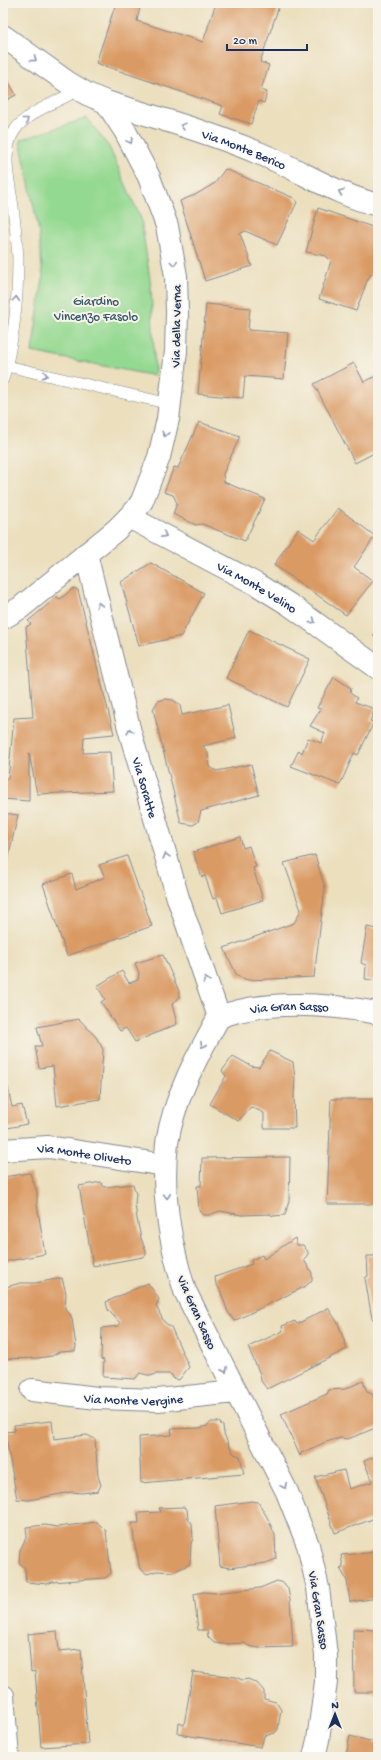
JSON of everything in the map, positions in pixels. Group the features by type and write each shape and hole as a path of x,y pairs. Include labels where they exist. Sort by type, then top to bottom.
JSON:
{"street":[{"path":"3,36 78,90 106,102"},
{"name":"Via Monte Berico","path":"106,102 200,131 254,152 345,193 378,204"},
{"name":"Via della Verna","path":"3,618 20,608 130,517 142,501 153,474 164,436 170,404 176,351 178,312 176,276 171,243 162,210 149,177 125,131 106,102"},
{"name":"Via Monte Velino","path":"130,517 256,584 303,614 378,668"},
{"name":"Via Soratte","path":"86,554 130,732 178,898 219,1017"},
{"name":"Via Gran Sasso","path":"314,1757 318,1740 326,1682 326,1655 318,1588 308,1545 288,1492 185,1291 175,1259 169,1228 165,1164 169,1136 180,1094 198,1053 219,1017 236,1010 274,1006 322,1006 378,1013"},
{"name":"Via Monte Oliveto","path":"3,1150 48,1147 165,1164"},
{"name":"Via Monte Vergine","path":"32,1390 97,1398 158,1400 236,1392"},
{"path":"3,1696 8,1757"}],"lane":[{"path":"3,379 14,322 18,280 16,232 8,177 8,150 10,139 15,129 29,117 78,90"},
{"path":"6,366 170,404"}],"green space":[{"name":"Giardino Vincenzo Fasolo","path":"87,118 109,147 141,219 151,286 155,376 32,352 43,278 38,227 20,140"}],"building":[{"path":"116,3 141,3 137,21 203,42 216,3 280,3 260,62 269,65 261,90 267,92 264,103 259,101 251,124 220,114 223,106 96,63"},
{"path":"5,75 16,95 3,102 3,76"},
{"path":"225,169 294,198 297,202 277,245 245,231 240,234 252,266 205,281 180,201 197,194 215,183"},
{"path":"318,208 378,229 378,275 371,274 356,311 319,299 331,261 326,256 306,252"},
{"path":"206,304 250,308 248,330 288,333 284,379 245,376 243,398 198,394"},
{"path":"354,363 364,382 378,375 378,451 355,463 314,384"},
{"path":"199,422 240,436 223,474 224,482 265,499 245,541 202,524 196,525 173,514 177,503 173,495 164,492 174,467 178,468"},
{"path":"338,508 375,536 354,567 373,581 346,615 274,565 298,529 314,540"},
{"path":"151,563 204,593 181,636 139,646 121,582"},
{"path":"74,588 78,590 114,734 84,737 83,753 110,752 113,791 37,794 29,753 29,801 3,799 3,779 8,779 14,718 33,717 26,627 31,624 28,621 57,597 60,599"},
{"path":"378,629 378,639 373,636"},
{"path":"249,630 310,659 287,707 226,678"},
{"path":"334,677 351,688 350,693 357,698 355,702 375,709 370,721 374,722 358,755 354,753 340,785 291,766 299,750 302,753 308,738 321,743 325,733 310,726 321,709 317,708"},
{"path":"165,699 173,700 180,705 182,715 228,705 236,738 203,746 208,753 209,767 217,771 251,764 259,795 201,811 198,822 193,825 181,823 153,709 158,701"},
{"path":"3,813 18,815 4,876 3,876"},
{"path":"240,837 243,848 249,846 256,867 253,868 263,900 222,913 217,898 213,899 205,876 202,877 193,852"},
{"path":"315,855 325,888 314,977 248,980 237,976 224,948 294,923 301,910 284,863"},
{"path":"127,856 152,926 67,956 43,884 72,874 76,889 105,877 99,865"},
{"path":"367,927 378,929 378,981 365,979 366,965 361,963"},
{"path":"163,955 179,991 179,998 172,1004 177,1024 135,1042 126,1028 120,1031 101,1002 105,999 97,986 122,971 129,983 138,980 139,973 135,963"},
{"path":"79,1019 96,1037 103,1049 100,1099 57,1106 53,1066 39,1068 35,1046 42,1046 37,1027"},
{"path":"270,1051 293,1062 295,1079 295,1128 264,1128 264,1113 251,1107 238,1121 210,1104 226,1076 222,1071 233,1056 251,1066 259,1067"},
{"path":"3,1079 6,1079 12,1107 22,1105 27,1124 3,1129"},
{"path":"331,1099 378,1099 378,1204 327,1204"},
{"path":"290,1157 289,1201 285,1215 242,1215 220,1211 209,1215 203,1215 199,1210 197,1186 201,1186 202,1158"},
{"path":"30,1173 37,1192 37,1204 45,1254 3,1262 3,1177"},
{"path":"101,1182 104,1187 133,1184 136,1194 135,1204 137,1219 146,1252 146,1255 143,1257 93,1266 79,1186"},
{"path":"295,1238 297,1245 303,1245 308,1252 304,1260 312,1273 312,1280 306,1286 234,1321 228,1312 220,1290 216,1284 215,1277 252,1264 251,1260 262,1255 264,1259"},
{"path":"375,1253 378,1253 378,1318 372,1319 365,1278 368,1276 367,1256 375,1256"},
{"path":"62,1278 66,1293 65,1309 70,1314 72,1319 76,1346 75,1351 59,1352 52,1356 38,1358 3,1359 3,1288 20,1283 35,1283"},
{"path":"148,1283 159,1299 156,1306 164,1322 171,1327 189,1367 179,1380 173,1378 172,1375 169,1374 155,1374 151,1376 140,1373 135,1379 103,1377 104,1360 101,1359 102,1328 119,1326 120,1323 108,1310 106,1302"},
{"path":"328,1308 338,1323 347,1349 267,1389 261,1381 260,1374 248,1347 283,1331 282,1326 295,1321 297,1324"},
{"path":"363,1381 367,1392 372,1394 374,1398 378,1413 378,1427 348,1439 340,1438 326,1442 301,1453 300,1456 281,1414 327,1394 329,1390 345,1389"},
{"path":"52,1421 54,1439 87,1435 95,1439 98,1476 101,1485 98,1491 82,1493 71,1492 29,1500 17,1499 5,1432 15,1431 14,1425"},
{"path":"211,1422 219,1422 223,1426 224,1434 231,1449 234,1454 240,1456 244,1474 141,1483 139,1437 172,1435 171,1429 199,1428 207,1426"},
{"path":"378,1455 378,1517 335,1533 315,1477 344,1470 349,1489 372,1482 364,1461"},
{"path":"252,1501 258,1502 275,1535 276,1559 266,1563 229,1568 220,1566 215,1506"},
{"path":"184,1507 187,1509 188,1519 192,1524 193,1539 191,1543 190,1564 173,1572 157,1571 147,1574 140,1569 132,1523 139,1523 138,1513 161,1512 159,1508"},
{"path":"97,1522 106,1531 111,1573 105,1578 52,1582 47,1584 26,1582 25,1568 19,1563 20,1550 27,1536 26,1527 45,1525 57,1527"},
{"path":"378,1550 378,1598 350,1602 347,1581 340,1568 343,1567 341,1555 368,1553"},
{"path":"277,1581 284,1583 288,1589 293,1647 258,1648 244,1643 214,1643 208,1637 207,1630 198,1630 194,1594 260,1588"},
{"path":"353,1629 378,1630 378,1692 354,1692"},
{"path":"57,1631 59,1651 81,1649 88,1744 41,1747 35,1671 31,1672 28,1634"},
{"path":"193,1672 236,1677 242,1680 248,1679 257,1683 264,1691 264,1699 276,1702 281,1710 278,1729 275,1733 264,1736 261,1747 178,1734 179,1723 184,1725"},
{"path":"350,1736 378,1743 378,1757 342,1757 342,1755 346,1756"}]}
